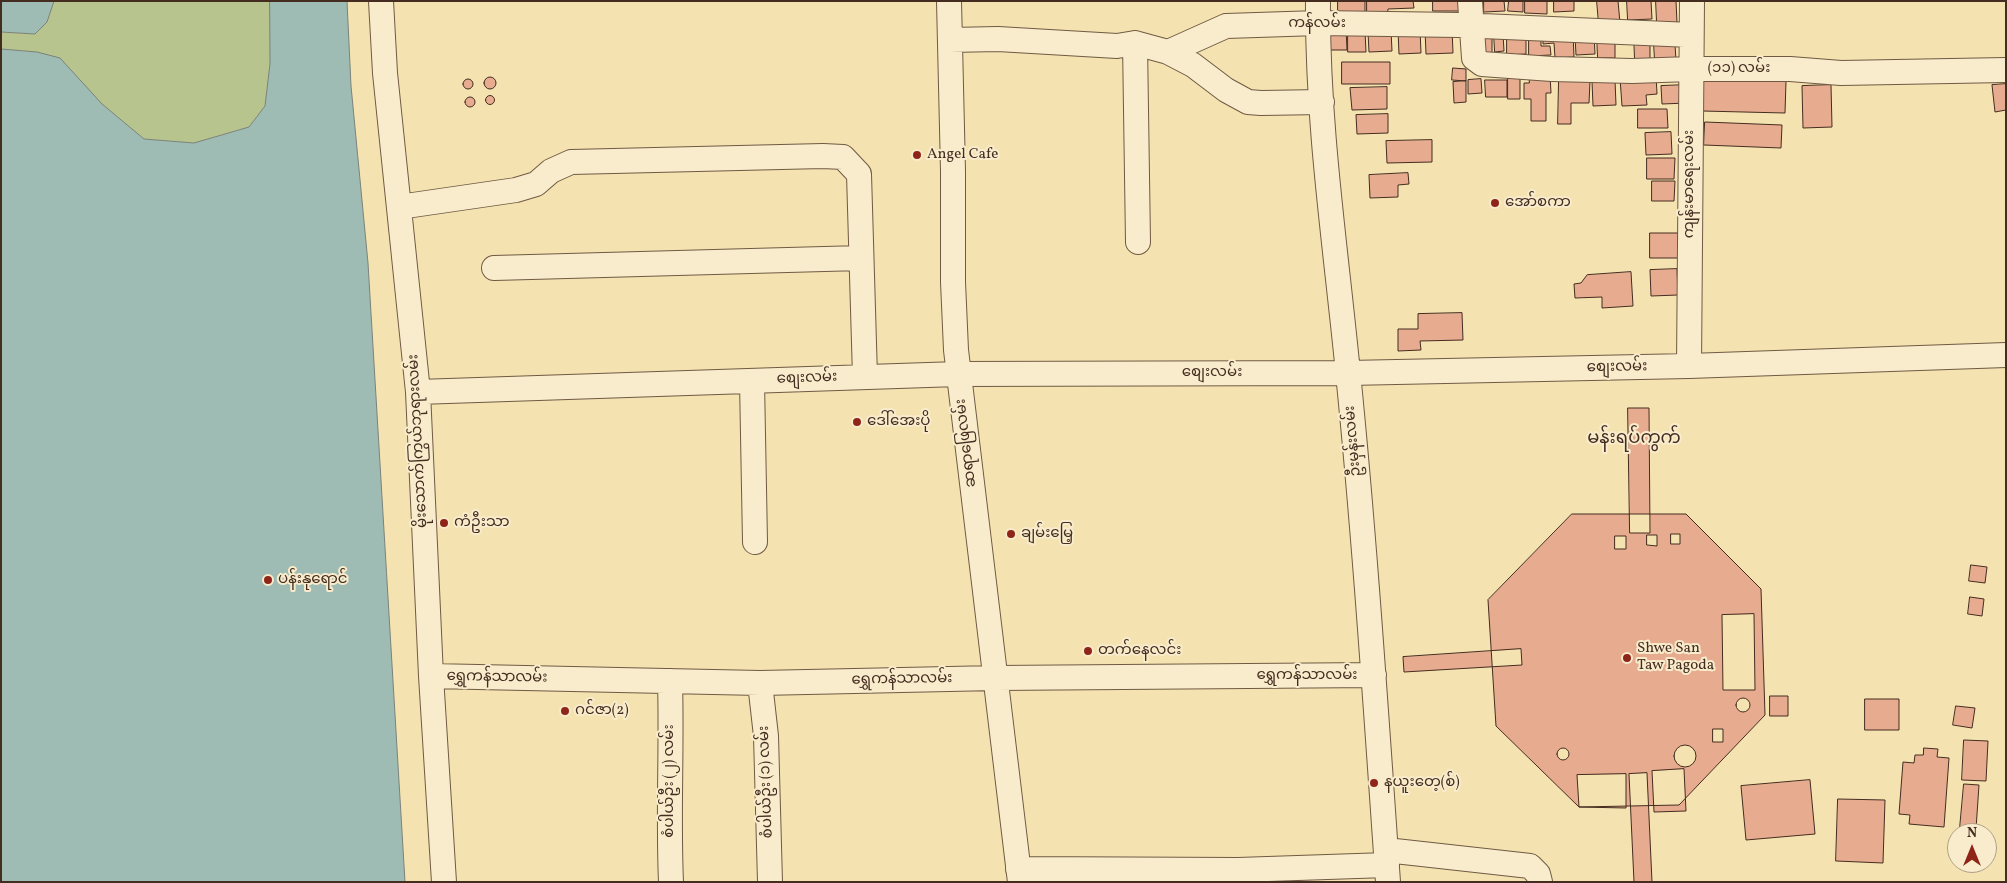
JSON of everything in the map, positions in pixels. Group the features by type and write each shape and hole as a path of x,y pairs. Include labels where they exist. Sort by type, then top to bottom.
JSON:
{"street":[{"name":"မိုးသောက်ကြွယ်ဘုရားလမ်း","path":"381,1 385,73 418,392 431,676 444,882"},
{"name":"ဆရာဖြေလမ်း","path":"949,1 953,171 953,282 958,374 1019,875"},
{"path":"1470,1 1471,26"},
{"name":"ကျန်းမာရေးလမ်း","path":"1689,366 1692,1"},
{"name":"ကန်လမ်း","path":"1168,52 1226,26 1318,12 1471,26 1691,35"},
{"name":"ဦးမှန်းလမ်း","path":"1318,12 1326,173 1348,373 1374,675 1387,865"},
{"name":"(၁၁) လမ်း","path":"1471,26 1474,58 1482,64 1552,69 1632,71 1790,69 1841,73 2006,70"},
{"path":"950,40 998,39 1117,46 1135,43 1168,52 1193,65 1226,90 1248,102 1322,102"},
{"path":"1135,43 1138,242"},
{"path":"399,207 516,190 536,184 551,171 571,162 843,157 859,174 865,377"},
{"path":"494,268 861,258"},
{"name":"စျေးလမ်း","path":"418,392 958,374 1348,373 1689,366 2006,355"},
{"path":"752,381 755,542"},
{"name":"‌ရွှေကန်သာလမ်း","path":"431,676 760,683 996,678 1374,675"},
{"name":"စံပါယ်ဦး (၂) လမ်း","path":"670,681 672,745 671,882"},
{"name":"စံပါယ်ဦး (၁) လမ်း","path":"760,683 766,736 770,882"},
{"path":"1019,875 1387,865 1530,866 1538,874 1540,882"}],"green space":[{"path":"54,1 270,1 270,64 265,106 249,127 194,143 144,139 37,52 1,49 1,32 35,34 47,22"}],"water":[{"path":"1,1 54,1 47,22 35,34 1,32"},
{"path":"270,1 347,1 351,86 368,263 405,882 1,882 1,49 37,52 60,58 102,104 144,139 194,143 249,127 265,106 270,64"}],"building":[{"path":"1338,1 1365,1 1365,16 1338,16"},
{"path":"1367,1 1413,1 1414,8 1388,9 1387,21 1367,22"},
{"path":"1433,1 1468,1 1468,11 1433,11"},
{"path":"1484,1 1504,1 1505,11 1484,12"},
{"path":"1509,1 1523,1 1523,12 1508,11"},
{"path":"1525,1 1547,1 1547,14 1525,13"},
{"path":"1554,1 1574,1 1574,11 1554,12"},
{"path":"1597,1 1618,1 1620,23 1599,24"},
{"path":"1627,1 1651,1 1652,19 1628,20"},
{"path":"1656,1 1676,1 1677,23 1657,23"},
{"path":"1326,28 1346,28 1347,50 1326,50"},
{"path":"1452,28 1453,53 1426,54 1425,29"},
{"path":"1420,29 1421,53 1399,54 1398,30"},
{"path":"1391,30 1392,51 1369,52 1368,32"},
{"path":"1348,31 1365,31 1366,52 1348,52"},
{"path":"1476,32 1492,32 1492,54 1476,54"},
{"path":"1507,33 1526,33 1526,54 1507,55"},
{"path":"1573,33 1574,57 1555,58 1554,43 1543,44 1543,34"},
{"path":"1494,34 1503,34 1504,51 1495,52"},
{"path":"1594,34 1595,54 1576,55 1575,36"},
{"path":"1529,36 1541,36 1541,46 1550,46 1551,55 1529,56"},
{"path":"1597,36 1615,36 1615,58 1598,58"},
{"path":"1634,36 1650,36 1650,59 1635,60"},
{"path":"1654,44 1675,44 1676,61 1655,61"},
{"path":"1342,62 1390,62 1390,84 1342,84"},
{"path":"1453,68 1466,69 1466,81 1452,80"},
{"path":"1529,71 1550,75 1551,93 1546,93 1546,121 1531,121 1531,99 1524,99 1524,83 1529,83"},
{"path":"1656,75 1657,94 1646,95 1647,105 1622,106 1620,78"},
{"path":"490,77 496,83 490,89 484,83"},
{"path":"1508,78 1520,78 1520,99 1508,99"},
{"path":"466,79 470,79 473,84 472,88 466,89 463,86 463,82"},
{"path":"1481,79 1482,93 1468,94 1468,80"},
{"path":"1485,80 1507,80 1507,97 1486,97"},
{"path":"1559,80 1590,81 1589,103 1571,103 1571,124 1558,124"},
{"path":"1615,80 1616,105 1593,106 1592,81"},
{"path":"1703,80 1786,81 1785,113 1702,111"},
{"path":"1466,81 1466,102 1454,103 1453,82"},
{"path":"2006,84 2006,110 1995,112 1992,85"},
{"path":"1686,85 1687,103 1662,104 1661,86"},
{"path":"1831,85 1832,127 1803,128 1802,86"},
{"path":"1387,87 1387,109 1352,110 1350,88"},
{"path":"490,96 494,100 490,104 486,100"},
{"path":"468,97 472,97 475,102 474,106 468,107 465,104 465,100"},
{"path":"1638,109 1667,109 1668,128 1638,128"},
{"path":"1388,114 1388,133 1357,134 1356,115"},
{"path":"1705,122 1782,125 1781,148 1704,145"},
{"path":"1671,132 1672,154 1646,155 1645,133"},
{"path":"1432,140 1432,162 1387,163 1386,141"},
{"path":"1647,158 1675,158 1674,179 1647,179"},
{"path":"1408,173 1409,184 1398,185 1398,197 1370,198 1369,175"},
{"path":"1652,181 1675,181 1674,201 1652,201"},
{"path":"1650,233 1678,233 1678,258 1650,258"},
{"path":"1677,269 1678,295 1651,296 1650,270"},
{"path":"1631,272 1633,306 1602,308 1602,297 1575,298 1574,284 1581,283 1587,275"},
{"path":"1462,313 1463,340 1420,341 1421,350 1398,351 1398,329 1418,329 1418,314"},
{"path":"1628,408 1649,408 1650,533 1630,533"},
{"name":"Shwe San Taw Pagoda","path":"1572,514 1686,514 1761,589 1765,715 1679,805 1579,807 1496,726 1488,600"},
{"path":"1671,534 1680,534 1680,544 1671,544"},
{"path":"1647,535 1657,535 1657,546 1647,545"},
{"path":"1615,536 1626,536 1626,549 1615,549"},
{"path":"1971,565 1987,567 1985,583 1969,581"},
{"path":"1970,597 1984,599 1982,616 1968,614"},
{"path":"1754,614 1755,690 1723,690 1722,615"},
{"path":"1521,649 1522,665 1404,672 1403,657"},
{"path":"1770,696 1788,696 1788,716 1770,716"},
{"path":"1743,698 1748,700 1750,705 1748,710 1743,712 1738,710 1736,705 1738,700"},
{"path":"1865,699 1899,699 1899,730 1865,730"},
{"path":"1956,706 1975,708 1972,728 1953,725"},
{"path":"1713,729 1723,729 1723,742 1713,742"},
{"path":"1964,740 1988,741 1986,781 1962,780"},
{"path":"1685,745 1695,752 1696,756 1689,766 1685,767 1675,760 1674,756 1681,746"},
{"path":"1561,748 1565,748 1569,754 1565,760 1561,760 1557,756 1557,752"},
{"path":"1924,748 1938,749 1937,757 1949,758 1944,827 1909,824 1910,815 1899,814 1903,762 1914,763 1915,755 1923,755"},
{"path":"1684,769 1686,811 1654,812 1652,771"},
{"path":"1647,773 1652,882 1634,882 1629,774"},
{"path":"1626,774 1626,808 1579,807 1577,775"},
{"path":"1810,780 1815,834 1746,840 1741,786"},
{"path":"1964,784 1979,785 1976,823 1960,823"},
{"path":"1838,799 1885,800 1883,863 1836,861"}],"place":[{"name":"Angel Cafe","path":"917,155"},
{"name":"အော်စကာ","path":"1495,203"},
{"name":"ဒေါ်အေးပို","path":"857,422"},
{"name":"ကံဦးသာ","path":"444,523"},
{"name":"ချမ်းမြေ့","path":"1011,534"},
{"name":"ပန်းနုရောင်","path":"268,580"},
{"name":"တက်နေလင်း","path":"1088,651"},
{"name":"Shwe San Taw Pagoda","path":"1627,658"},
{"name":"ဂင်ဇာ(2)","path":"565,711"},
{"name":"နယူးတေ့(စ်)","path":"1374,783"}],"district":[{"name":"မန်းရပ်ကွက်","path":"1634,440"}]}
